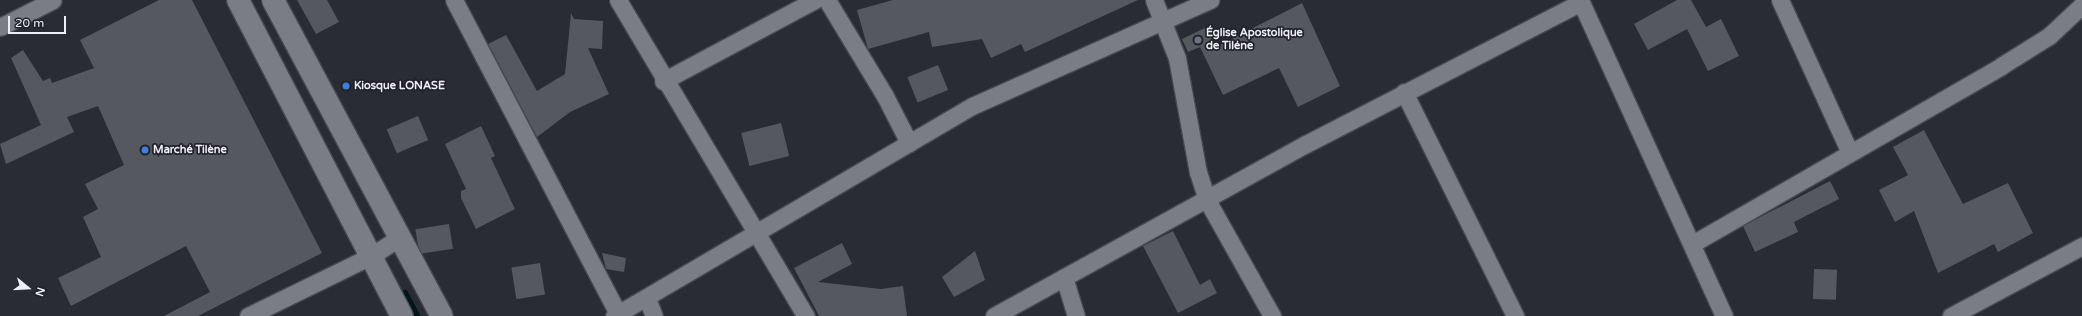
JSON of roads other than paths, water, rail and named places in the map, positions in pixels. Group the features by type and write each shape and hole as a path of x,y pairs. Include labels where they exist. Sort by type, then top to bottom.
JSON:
{"street":[{"path":"0,27 54,0"},
{"path":"238,0 402,316"},
{"path":"273,0 442,316"},
{"path":"454,0 616,315 647,298 754,232 908,143 1036,76 1165,21 1210,0"},
{"path":"618,0 663,81 806,316"},
{"path":"663,81 815,0"},
{"path":"827,0 885,96 908,143"},
{"path":"1154,0 1165,21 1187,99 1198,172 1207,200 1272,316"},
{"path":"1780,0 1850,153"},
{"path":"994,316 1404,92 1580,1 1724,316"},
{"path":"1692,244 2049,36 2082,5"},
{"path":"1404,92 1515,316"},
{"path":"248,316 371,256 400,237"},
{"path":"1951,316 2082,246"},
{"path":"1064,277 1076,316"},
{"path":"647,298 654,316"}],"waterway":[{"path":"405,293 417,316"}],"place":[{"name":"Église Apostolique de Tiléne","path":"1198,40"},
{"name":"Kiosque LONASE","path":"346,86"},
{"name":"Marché Tilène","path":"145,150"}]}
